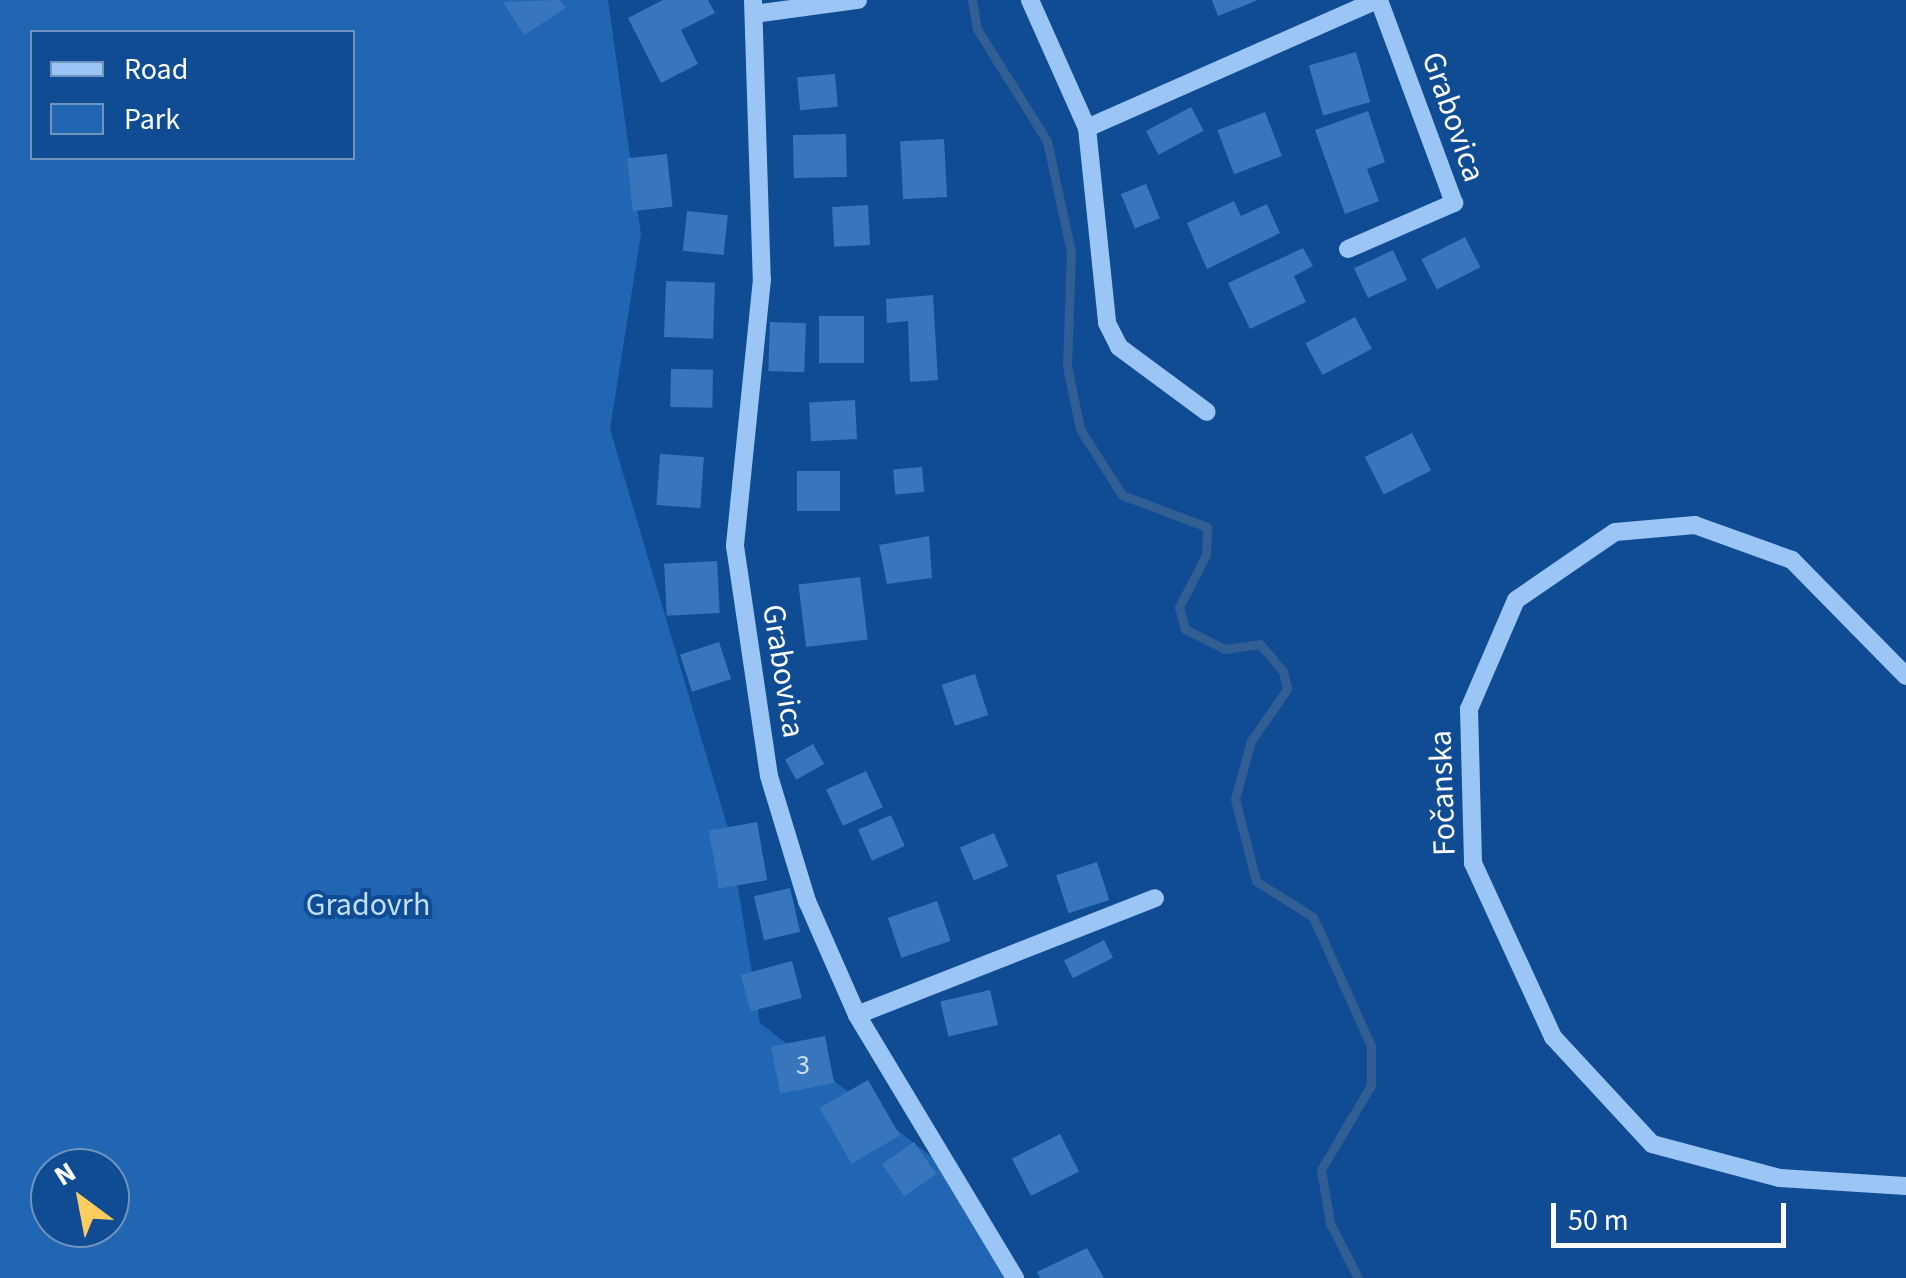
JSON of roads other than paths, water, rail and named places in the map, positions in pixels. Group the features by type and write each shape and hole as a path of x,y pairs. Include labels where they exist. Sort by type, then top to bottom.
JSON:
{"street":[{"name":"Grabovica","path":"858,0 754,7 762,279 736,546 769,776 807,901 857,1015 1015,1278"},
{"path":"1030,0 1087,128 1107,323 1118,347 1207,412"},
{"name":"Grabovica","path":"1087,128 1378,0 1454,203 1348,249"},
{"name":"Fočanska","path":"1906,676 1792,560 1695,525 1616,532 1516,600 1469,708 1473,863 1553,1036 1652,1144 1780,1178 1906,1186"},
{"path":"857,1015 1156,898"}],"waterway":[{"path":"972,0 977,29 1047,141 1071,252 1067,366 1080,429 1122,495 1207,527 1206,555 1179,607 1185,629 1225,649 1260,644 1283,671 1287,689 1251,741 1235,799 1256,881 1313,917 1371,1046 1371,1085 1321,1170 1330,1223 1358,1278"}],"park label":[{"name":"Gradovrh","path":"368,905"}]}
